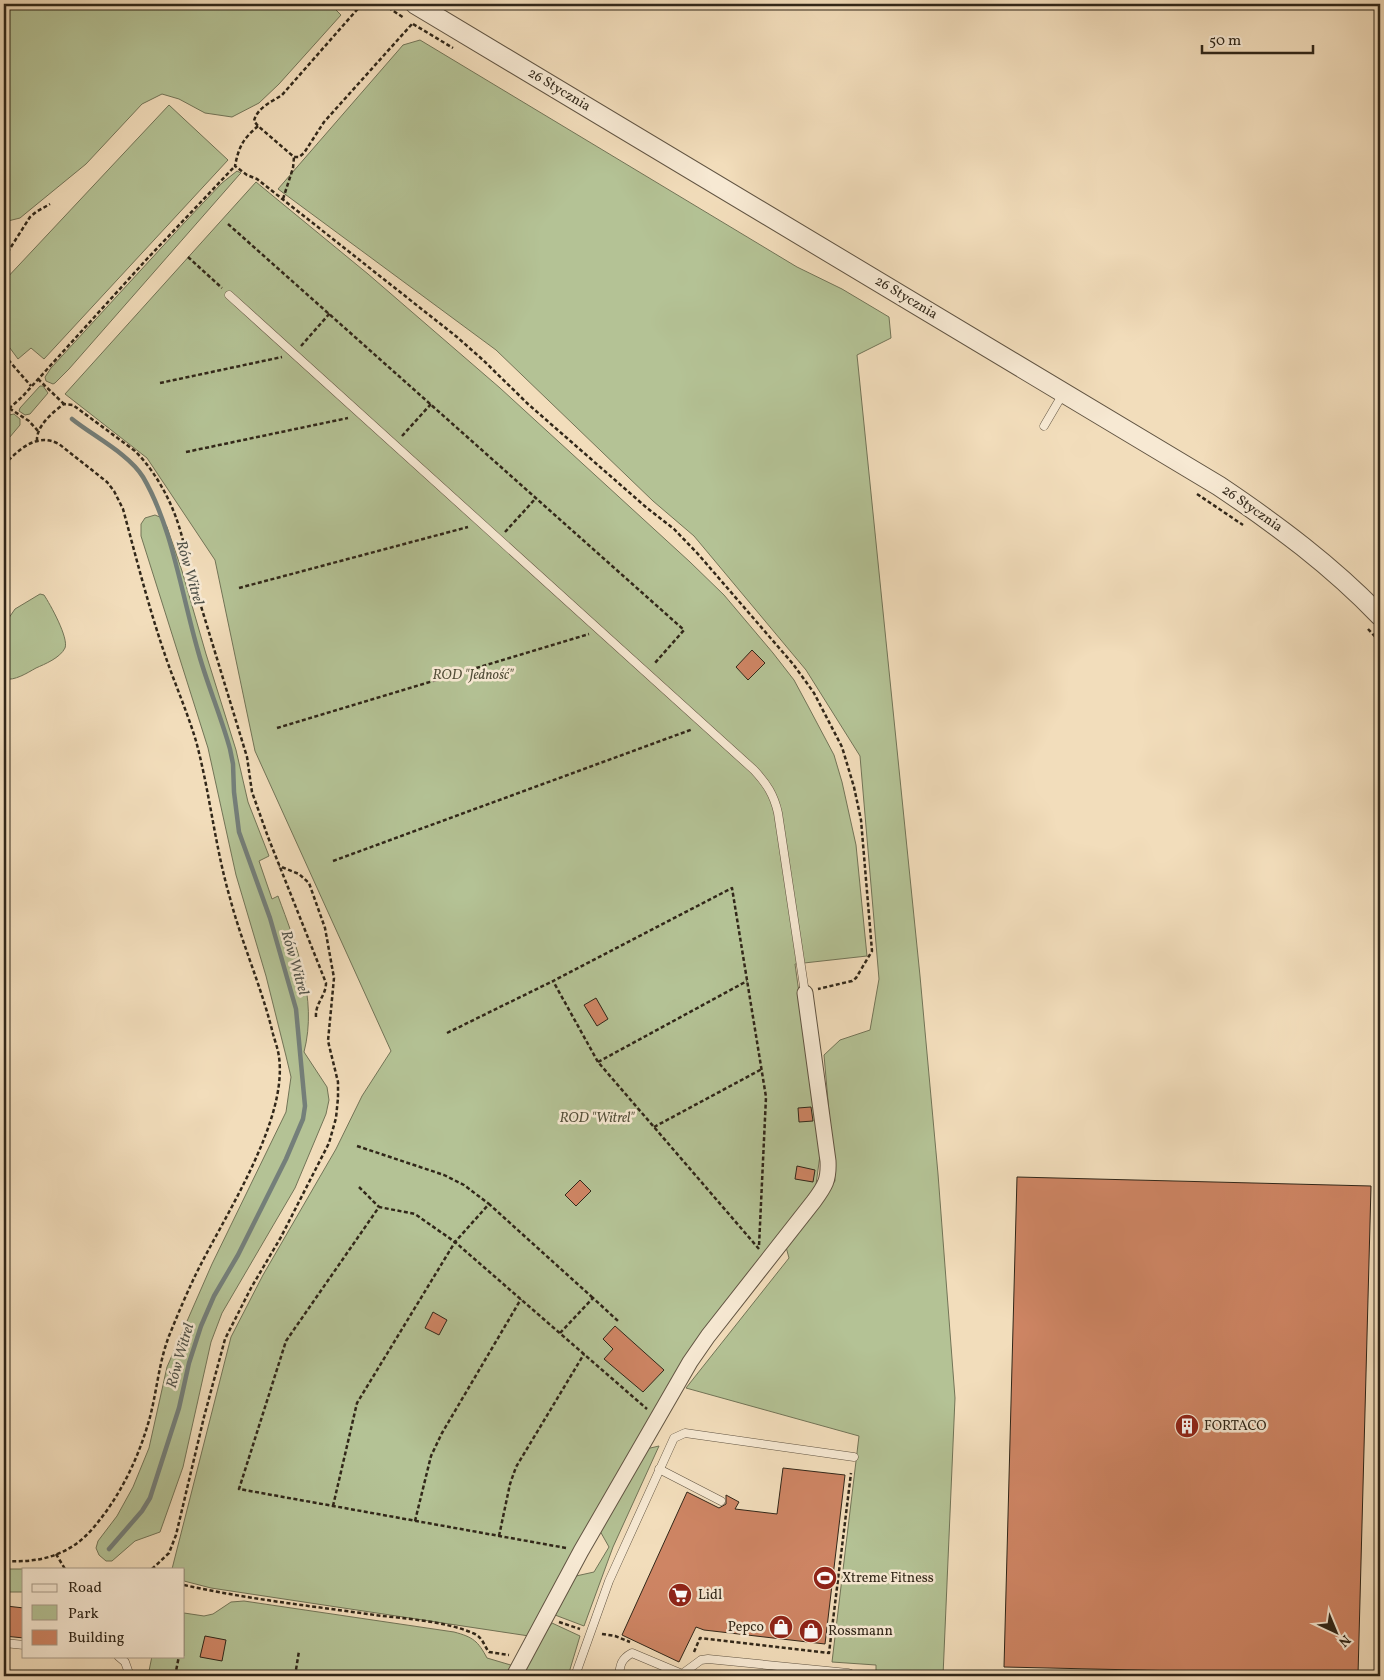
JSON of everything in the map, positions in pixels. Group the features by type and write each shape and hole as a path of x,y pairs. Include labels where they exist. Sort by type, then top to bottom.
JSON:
{"street":[{"name":"26 Stycznia","path":"415,4 1157,448 1247,505 1329,567 1380,616"},
{"path":"514,1676 581,1551 690,1362 827,1181 829,1173 828,1161 805,993"}],"lane":[{"path":"229,295 754,770 767,785 775,799 805,993"},
{"path":"1044,426 1064,392"},
{"path":"575,1676 618,1560 674,1438 685,1433 854,1456"},
{"path":"659,1470 721,1501"},
{"path":"4,1643 22,1645"},
{"path":"619,1676 620,1664 625,1657 632,1653 682,1674 700,1660 708,1658 848,1673 856,1676"},
{"path":"120,1658 125,1662 130,1676"}],"path":[{"path":"362,4 282,95 265,106 256,115 254,121 258,126 294,157 304,154 324,122 412,24"},
{"path":"4,413 38,379 235,166 239,149 246,136 258,126"},
{"path":"283,199 293,168 294,157"},
{"path":"235,166 247,175 257,179 283,199 457,337 528,404 647,508 674,529 793,664 814,693 842,748 854,788 863,841 872,952 856,978 852,981 805,993"},
{"path":"4,258 30,218 50,204"},
{"path":"228,224 684,630 646,672"},
{"path":"188,257 229,295"},
{"path":"160,383 293,354 330,314"},
{"path":"4,355 31,386"},
{"path":"38,379 64,404 77,408 139,455 149,468 178,520 186,557 247,757 252,792 279,866 326,982 325,994 316,1006 316,1016"},
{"path":"37,441 38,432 64,404"},
{"path":"395,445 431,404"},
{"path":"4,405 29,422 38,432"},
{"path":"186,452 362,415"},
{"path":"4,465 21,448 37,441 47,440 59,444 108,482 123,509 162,649 194,736 202,764 230,898 269,1016 279,1057 280,1083 264,1137 245,1182 195,1276 168,1338 150,1416 132,1469 114,1500 93,1529 71,1547 35,1561 4,1561"},
{"path":"1191,490 1246,527"},
{"path":"499,539 536,498"},
{"path":"239,588 481,523"},
{"path":"1362,623 1380,642"},
{"path":"277,728 600,631"},
{"path":"333,861 704,725"},
{"path":"153,1568 169,1553 176,1535 225,1339 329,1143 336,1118 338,1082 328,1041 334,978 325,928 309,884 299,874 279,866"},
{"path":"447,1033 553,981 732,888 766,1097 759,1250 598,1062 553,981"},
{"path":"598,1062 748,981"},
{"path":"654,1127 762,1069"},
{"path":"357,1146 444,1175 464,1186 489,1204 618,1321"},
{"path":"359,1187 379,1207 415,1214 455,1242 657,1418"},
{"path":"332,1506 357,1402 455,1242 489,1204"},
{"path":"379,1207 286,1341 239,1489 581,1551"},
{"path":"560,1333 593,1298"},
{"path":"414,1521 431,1456 442,1433 521,1299"},
{"path":"499,1536 510,1484 516,1467 584,1354"},
{"path":"693,1653 700,1638 829,1653 851,1474"},
{"path":"56,1554 64,1568"},
{"path":"185,1585 221,1593 422,1621 477,1635 489,1652 526,1656"},
{"path":"546,1617 590,1633 615,1636 638,1646"},
{"path":"295,1676 299,1651"},
{"path":"175,1676 179,1658"}],"green space":[{"path":"4,4 335,4 333,7 341,15 279,84 259,103 232,117 205,113 179,99 162,94 142,104 86,164 20,218 4,222"},
{"path":"420,40 797,267 842,289 889,317 891,338 857,355 920,976 938,1174 955,1398 943,1676 876,1676 876,1665 832,1662 859,1436 686,1388 789,1258 786,1247 835,1181 824,1055 840,1040 870,1030 879,979 860,756 806,670 694,536 653,501 496,350 278,189 403,45"},
{"path":"169,105 228,160 44,359 31,348 18,359 4,340 4,281"},
{"path":"237,171 241,173 69,369 55,383 46,381 45,377 51,368 185,222 222,183"},
{"path":"256,182 368,274 500,388 724,595 794,680 834,755 856,845 867,956 795,964 820,1155 815,1192 697,1343 529,1636 211,1588 185,1581 185,1568 172,1568 231,1337 263,1275 336,1149 362,1096 391,1051 255,751 215,560 147,458 65,394"},
{"path":"40,386 43,386 48,393 30,414 25,415 19,411 20,408"},
{"path":"14,414 20,419 20,425 4,444 4,421 9,415"},
{"path":"155,515 162,518 167,527 182,571 236,750 248,802 269,856 259,861 272,899 278,896 298,953 307,992 308,1032 304,1052 327,1087 329,1100 326,1114 295,1188 222,1313 211,1342 183,1467 160,1532 135,1541 112,1561 106,1561 99,1555 96,1548 98,1541 117,1516 133,1487 149,1448 167,1367 212,1264 286,1112 291,1077 266,976 236,875 208,748 141,536 141,524 145,518"},
{"path":"40,594 44,595 58,621 64,637 65,648 60,655 48,663 17,678 4,679 4,625 15,609"},
{"path":"659,1446 613,1547 584,1626 555,1615 576,1576 594,1572 609,1547 600,1531 646,1449"},
{"path":"4,1569 22,1569 22,1592 4,1592"},
{"path":"244,1601 454,1632 474,1640 481,1647 487,1658 514,1666 507,1676 148,1676 152,1658 185,1658 185,1613 204,1616 213,1614 231,1602"},
{"path":"552,1623 580,1636 568,1676 517,1676"}],"building":[{"path":"752,650 765,663 748,680 736,667"},
{"path":"596,998 608,1019 597,1026 584,1005"},
{"path":"811,1107 813,1121 799,1122 798,1108"},
{"path":"797,1166 815,1170 813,1182 795,1179"},
{"name":"FORTACO","path":"1017,1177 1371,1186 1358,1675 1004,1667"},
{"path":"580,1180 591,1191 576,1206 565,1195"},
{"path":"433,1312 447,1320 439,1335 425,1328"},
{"path":"615,1326 664,1370 643,1392 604,1359 613,1349 603,1339"},
{"path":"783,1468 845,1475 825,1644 704,1630 696,1627 679,1662 622,1635 687,1492 719,1508 726,1504 726,1495 739,1502 735,1509 777,1514"},
{"path":"6,1606 22,1608 22,1638 4,1636"},
{"path":"205,1636 226,1640 222,1661 200,1657"}],"waterway":[{"name":"Rów Witrel","path":"72,419 120,453 137,469 153,496 162,517 192,630 230,749 239,832 270,918 296,1009 305,1106 303,1119 286,1159 238,1255 214,1296 201,1326 189,1363 179,1408 150,1498 142,1511 109,1549"}],"place":[{"name":"FORTACO","path":"1187,1426"},
{"name":"Xtreme Fitness","path":"825,1578"},
{"name":"Lidl","path":"680,1595"},
{"name":"Pepco","path":"781,1627"},
{"name":"Rossmann","path":"811,1631"}],"park label":[{"name":"ROD \"Jedność\"","path":"473,675"},
{"name":"ROD \"Witrel\"","path":"597,1118"}]}
